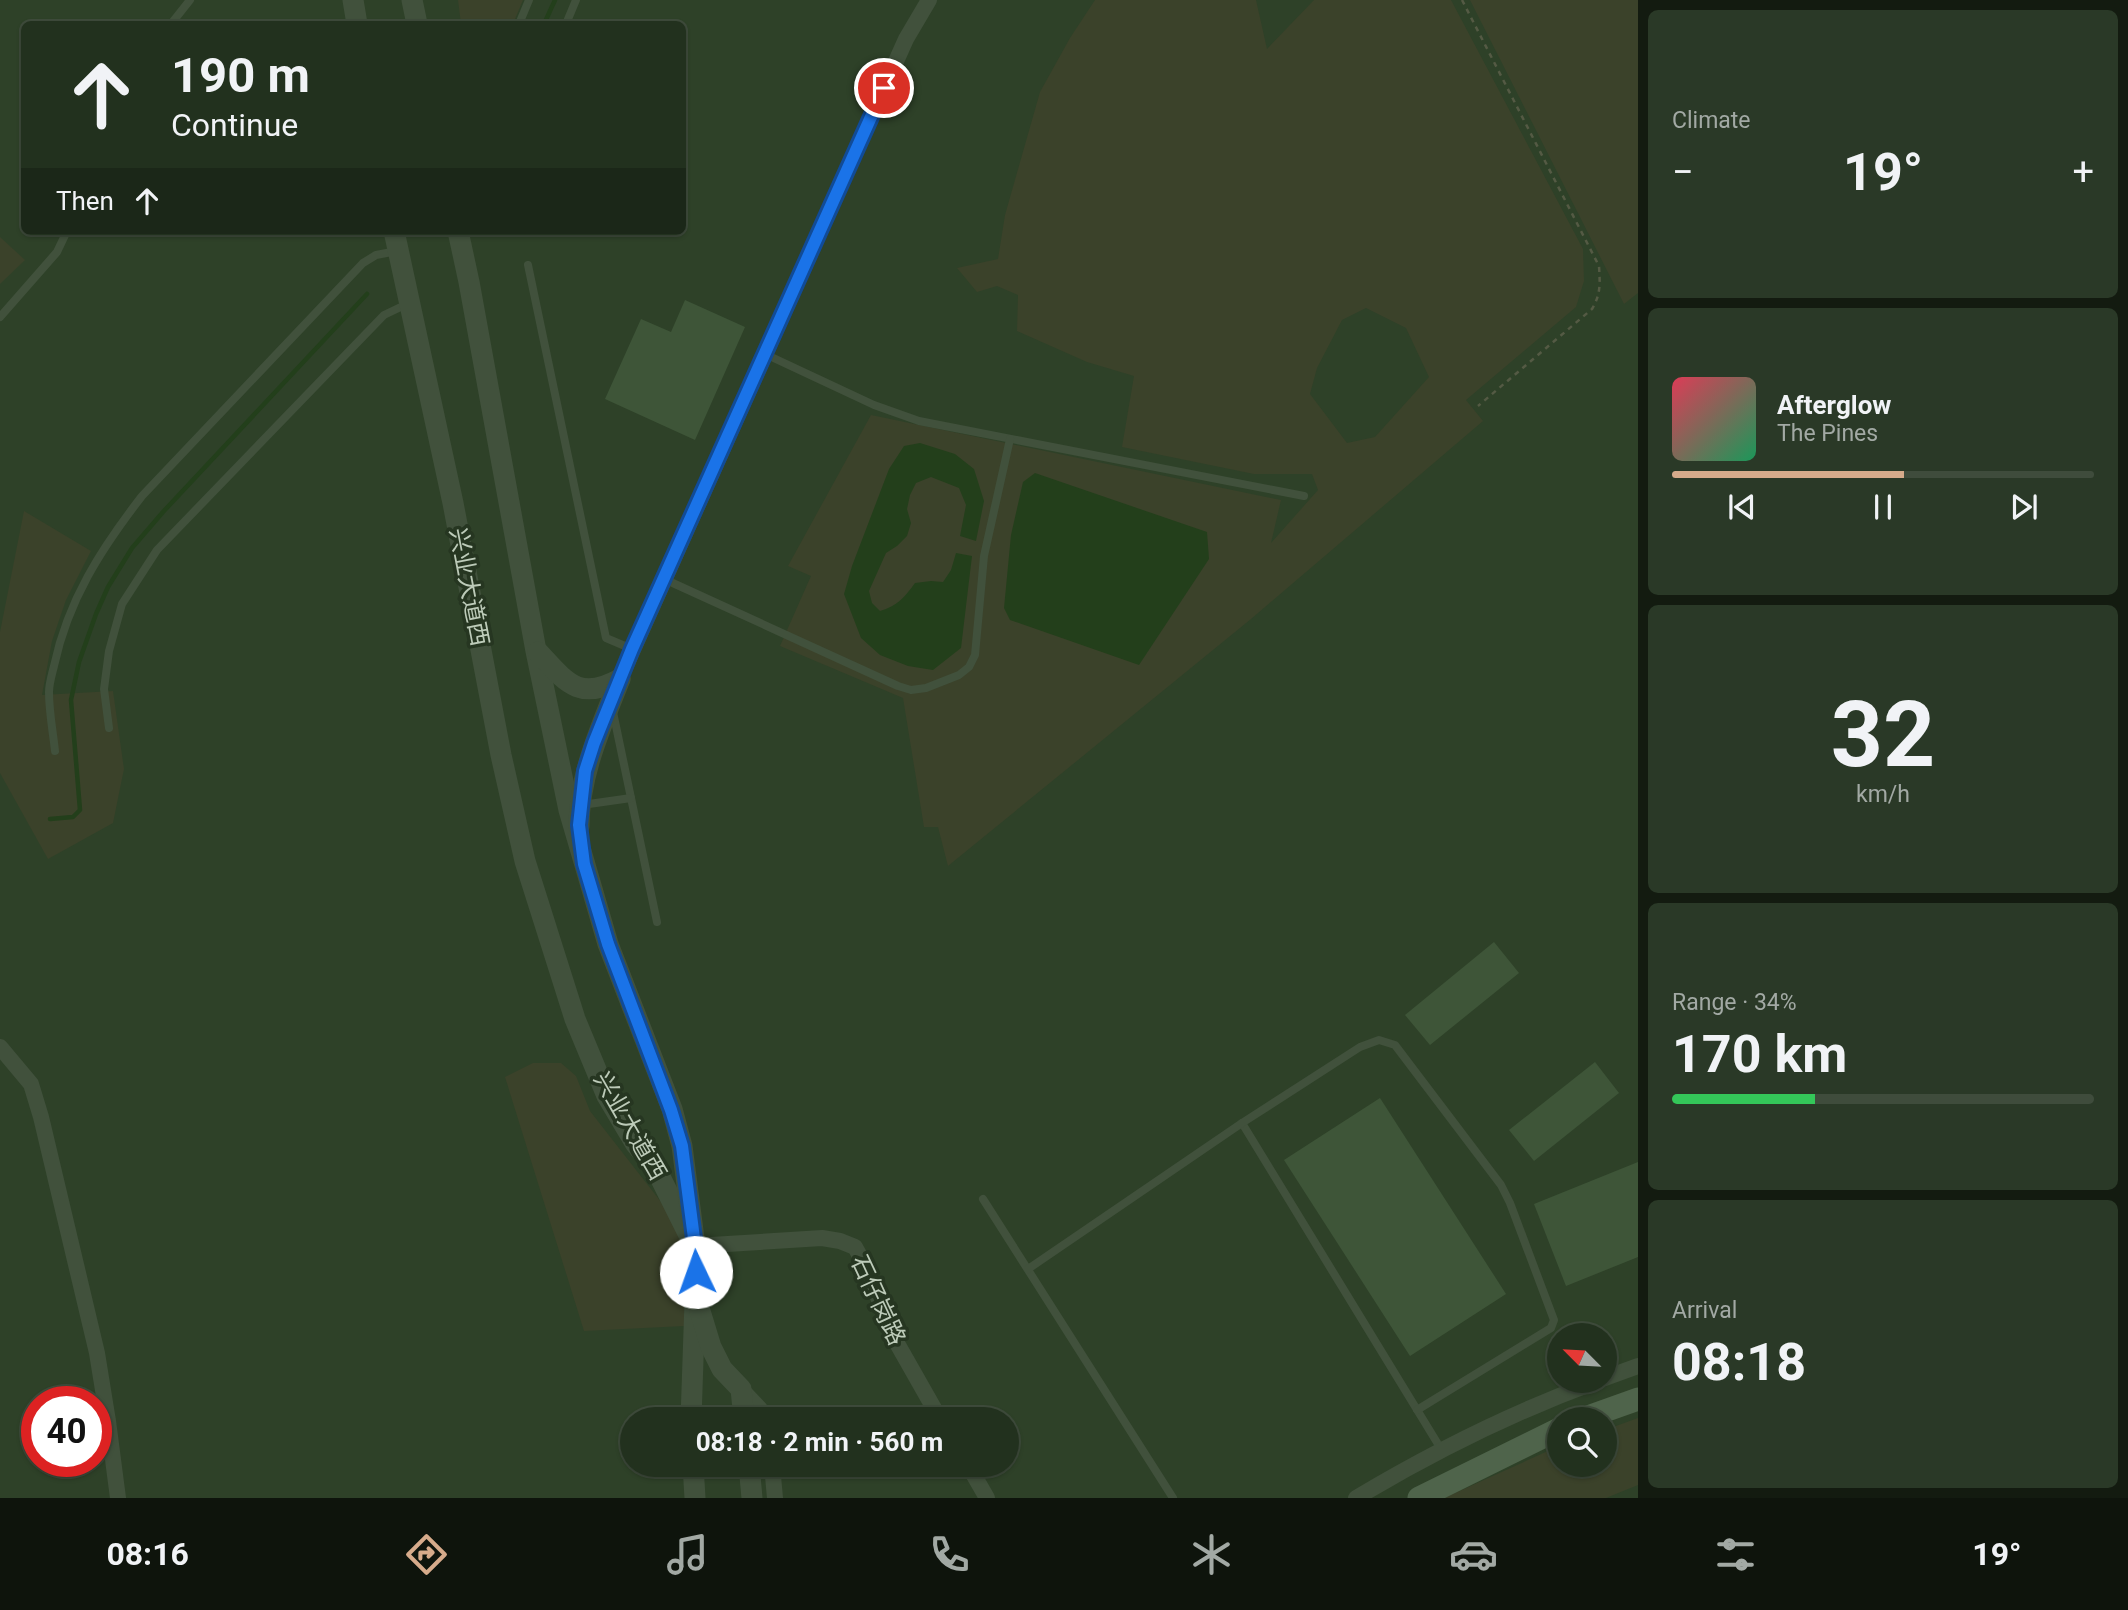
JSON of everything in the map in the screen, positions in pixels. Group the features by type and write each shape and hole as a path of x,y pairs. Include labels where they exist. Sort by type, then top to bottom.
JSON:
{"main road":[{"path":"1616,1407 1638,1399"},
{"path":"1419,1498 1547,1435"}],"street":[{"path":"353,0 356,21"},
{"path":"412,0 416,21"},
{"path":"584,864 579,825 585,771 620,679 906,39 929,0"},
{"name":"兴业大道西","path":"459,235 558,762 608,944 682,1146 695,1246"},
{"name":"兴业大道西","path":"396,241 453,503 501,755 539,911 575,1020 607,1096 635,1143 657,1171 695,1246"},
{"path":"536,651 565,681 577,687 591,691 620,679"},
{"path":"0,1047 31,1084 41,1116 97,1353 118,1498"},
{"name":"石仔岗路","path":"695,1246 822,1238 855,1247 867,1269 894,1338 933,1407"},
{"path":"691,1407 695,1246"},
{"path":"695,1295 711,1347 722,1369 759,1407"},
{"path":"1617,1374 1638,1366"},
{"path":"741,1389 743,1407"},
{"path":"1356,1498 1441,1449 1565,1393"},
{"path":"694,1477 695,1498"},
{"path":"750,1477 752,1498"},
{"path":"773,1477 775,1498"},
{"path":"975,1477 987,1498"}],"lane":[{"path":"173,21 190,0"},
{"path":"520,21 529,0"},
{"path":"567,21 576,0"},
{"path":"0,317 57,252 65,235"},
{"path":"55,751 49,691 58,648 92,565 142,496 363,263 396,241"},
{"path":"528,265 606,638 632,649"},
{"path":"109,728 104,689 109,651 122,604 157,550 384,315 409,302"},
{"path":"765,354 874,405 919,421 1304,496"},
{"path":"664,579 898,686 911,690 926,688 958,675 969,667 975,654 984,556 1010,439"},
{"path":"611,702 657,922"},
{"path":"581,806 631,798"},
{"path":"1028,1269 1242,1123 1360,1047 1379,1040 1395,1045 1501,1185 1554,1320 1550,1328 1418,1410"},
{"path":"1242,1123 1441,1449"},
{"path":"983,1199 1173,1498"}],"path":[{"path":"1462,0 1599,266 1601,287 1592,309 1478,406"}],"shaded area":[{"path":"458,0 523,0 514,21 461,21"},
{"path":"1095,0 1256,0 1267,49 1314,0 1451,0 1583,249 1584,281 1576,307 1466,400 1483,421 1251,619 948,866 938,827 924,827 903,698 780,646 811,576 788,566 871,415 1281,500 1271,543 1318,490 1312,474 1254,474 1122,447 1134,376 1087,362 1017,331 1018,295 997,286 977,292 957,268 998,259 1005,215 1040,92","holes":["1366,308 1406,328 1429,377 1375,437 1347,443 1310,394 1317,368 1342,320"]},
{"path":"1470,0 1638,0 1638,293 1624,304"},
{"path":"0,237 25,260 0,284"},
{"path":"920,443 955,454 974,469 984,501 976,541 960,536 966,505 959,488 931,477 916,483 907,509 911,523 907,536 886,553 869,591 872,603 880,611 900,600 915,583 943,582 951,570 956,553 972,556 961,648 933,670 908,666 880,655 861,638 844,594 889,469 904,446"},
{"path":"1035,473 1207,532 1209,559 1139,665 1010,620 1004,608 1011,535 1023,482"},
{"path":"24,511 91,551 66,600 52,641 42,695 113,691 124,769 113,823 48,859 0,773 0,632"},
{"path":"533,1063 561,1063 576,1076 590,1111 672,1216 684,1254 684,1326 584,1331 505,1077"},
{"path":"1638,1418 1638,1485 1606,1498 1444,1498 1547,1451 1547,1477 1617,1477 1617,1426"}],"building":[{"path":"685,300 745,327 695,440 605,399 641,319 671,332"},
{"path":"1494,942 1519,973 1430,1045 1405,1015"},
{"path":"1595,1062 1619,1093 1534,1161 1509,1130"},
{"path":"1380,1098 1506,1294 1410,1356 1284,1160"},
{"path":"1638,1162 1638,1257 1566,1286 1534,1204"}],"waterway":[{"path":"545,21 555,0"},
{"path":"50,819 73,817 80,810 71,700 79,662 108,587 132,548 163,512 367,294"}],"route":[{"path":"696,1272 682,1146 608,944 584,864 579,825 585,771 632,649 884,88"}]}
